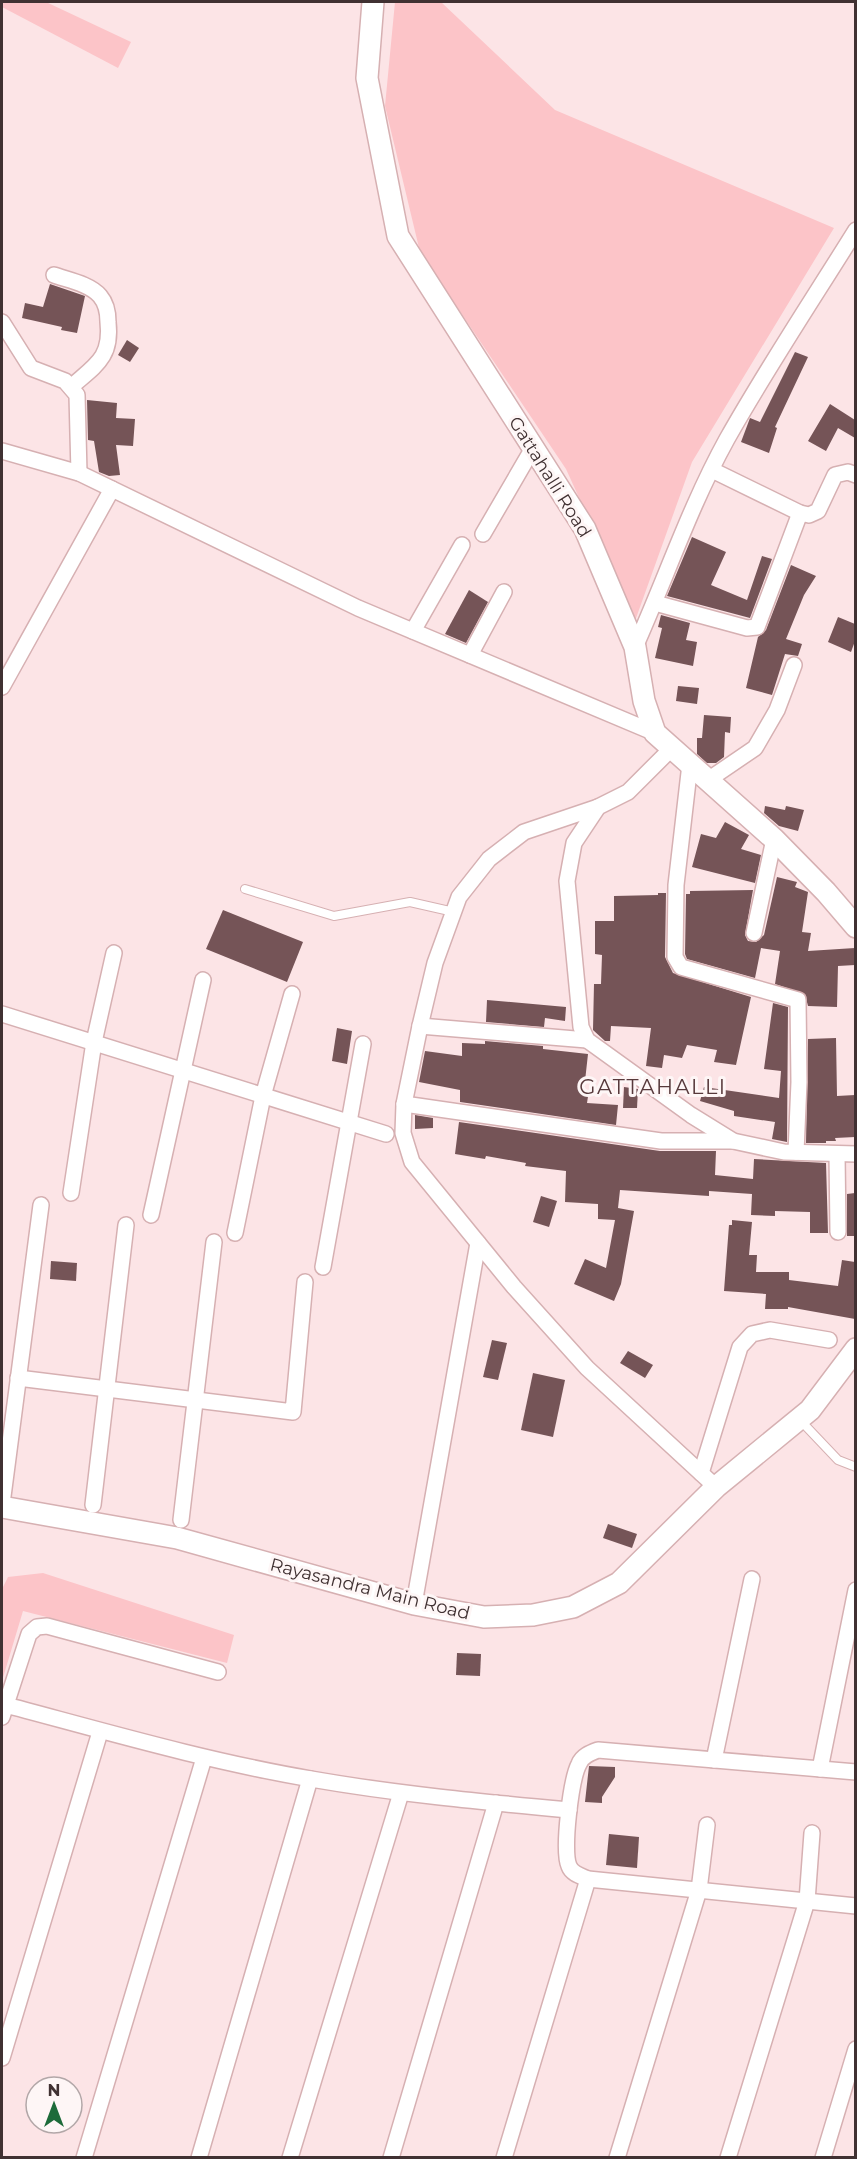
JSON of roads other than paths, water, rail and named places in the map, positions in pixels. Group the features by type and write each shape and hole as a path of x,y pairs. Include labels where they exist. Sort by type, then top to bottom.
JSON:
{"main road":[{"name":"Gattahalli Road","path":"373,2 367,78 398,236 585,529 634,647 644,701 655,733 774,839 826,892 855,927"},
{"name":"Rayasandra Main Road","path":"2,1506 177,1538 414,1604 484,1617 533,1614 573,1607 619,1583 708,1480 810,1410 855,1349"}],"street":[{"path":"634,647 655,603 679,537 727,440 855,230"},
{"path":"54,275 89,288 100,296 107,311 108,348 100,361 72,386"},
{"path":"2,322 30,368 72,386 77,394 79,473"},
{"path":"483,534 533,448"},
{"path":"2,451 79,473 358,608 655,733"},
{"path":"712,470 800,513 809,515 818,511 835,475 848,472 855,475"},
{"path":"2,687 112,489"},
{"path":"655,603 747,628 757,627 800,513"},
{"path":"413,632 462,545"},
{"path":"470,655 504,592"},
{"path":"708,780 755,748 777,710 794,665"},
{"path":"672,748 628,792 598,807 525,832 489,859 459,897 435,963 420,1026 404,1104 403,1133 412,1162 478,1243 587,1368 708,1480 740,1347 752,1334 770,1330 829,1340"},
{"path":"690,764 676,885 675,957 681,967 798,1000 799,1082 795,1152"},
{"path":"598,807 574,843 567,881 581,1027 587,1040 691,1115 733,1141"},
{"path":"754,933 774,839"},
{"path":"71,1193 94,1042 114,953"},
{"path":"151,1215 203,980"},
{"path":"235,1233 264,1096 292,994"},
{"path":"2,1014 386,1134"},
{"path":"420,1026 587,1040"},
{"path":"323,1267 363,1044"},
{"path":"404,1104 661,1141 733,1141 795,1152 855,1154"},
{"path":"837,1154 838,1232"},
{"path":"2,1506 41,1205"},
{"path":"93,1505 126,1225"},
{"path":"181,1520 214,1242"},
{"path":"414,1604 478,1243"},
{"path":"18,1378 293,1412 305,1282"},
{"path":"714,1760 752,1579"},
{"path":"820,1769 855,1590"},
{"path":"218,1672 47,1626 36,1627 29,1634 3,1708 204,1758 310,1779 401,1793 569,1810"},
{"path":"2,2058 100,1732"},
{"path":"855,1772 598,1750 585,1756 579,1764 569,1810 566,1853 569,1868 575,1874 588,1879 855,1906"},
{"path":"84,2157 204,1758"},
{"path":"199,2157 310,1779"},
{"path":"290,2157 401,1793"},
{"path":"391,2157 496,1803"},
{"path":"617,2157 699,1890 707,1825"},
{"path":"728,2157 807,1901 812,1833"},
{"path":"504,2157 588,1879"},
{"path":"823,2157 855,2049"}],"lane":[{"path":"246,889 334,916 410,902 454,912"},
{"path":"799,1419 838,1460 855,1467"}],"district":[{"name":"GATTAHALLI","path":"653,1087"}]}
